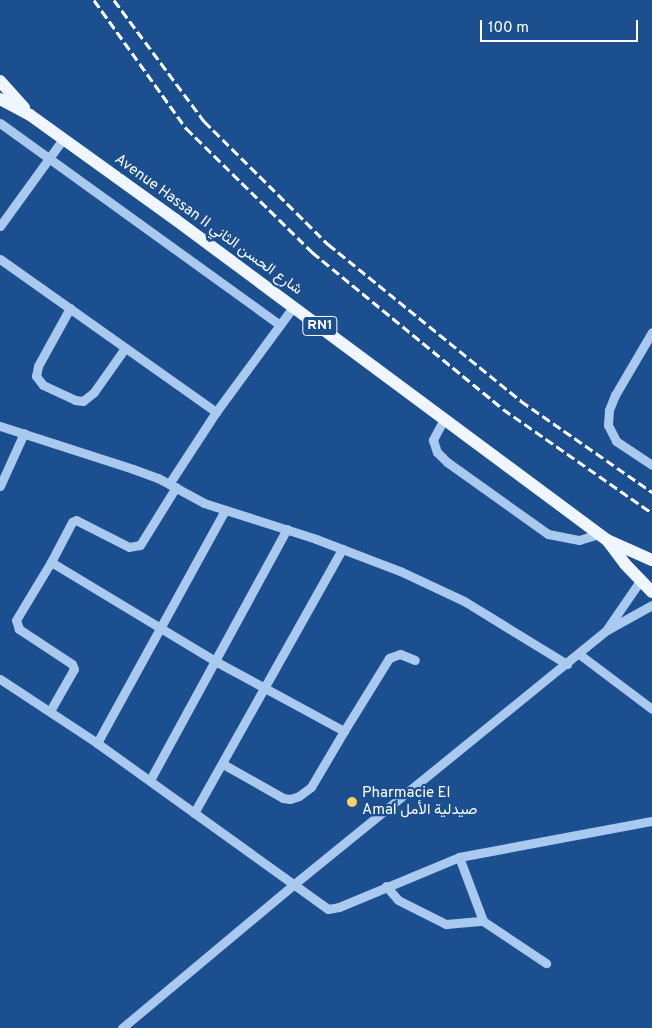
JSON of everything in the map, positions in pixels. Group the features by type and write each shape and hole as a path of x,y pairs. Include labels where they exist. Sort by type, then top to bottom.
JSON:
{"main road":[{"name":"Avenue Hassan II شارع الحسن الثاني","path":"0,81 30,115"},
{"name":"Avenue Hassan II شارع الحسن الثاني","path":"0,99 30,115 293,306 603,537 652,560"},
{"name":"Avenue Hassan II شارع الحسن الثاني","path":"603,537 640,581 652,592"}],"street":[{"path":"0,123 280,325"},
{"path":"0,226 48,157 63,139"},
{"path":"0,260 216,412"},
{"path":"50,711 74,669 72,664 19,629 16,620 51,562 72,522 76,520 129,547 140,545 216,412 293,306"},
{"path":"70,308 38,366 36,376 43,385 76,400 83,401 94,392 125,348"},
{"path":"652,332 615,395 608,424 616,441 652,465"},
{"path":"444,419 433,440 437,452 447,462 548,534 579,540 603,537"},
{"path":"0,426 108,460 173,486 196,500 286,529 400,572 464,601 566,664"},
{"path":"0,486 24,433"},
{"path":"97,743 225,510"},
{"path":"150,780 286,529"},
{"path":"194,813 265,690 342,549"},
{"path":"51,562 265,690 344,731"},
{"path":"607,630 640,581"},
{"path":"122,1028 293,885 607,630 652,605"},
{"path":"223,764 283,798 290,799 299,796 311,787 389,658 400,654 415,660"},
{"path":"578,654 652,709"},
{"path":"0,679 150,780 328,909 339,907 458,857 652,821"},
{"path":"458,857 483,922 546,963"},
{"path":"386,886 398,900 446,924 483,922"}],"railway":[{"path":"94,0 186,128 312,252 503,409 652,513"},
{"path":"114,0 204,121 328,244 521,401 652,492"}],"place":[{"name":"Pharmacie El Amal صيدلية الأمل","path":"352,802"}]}
